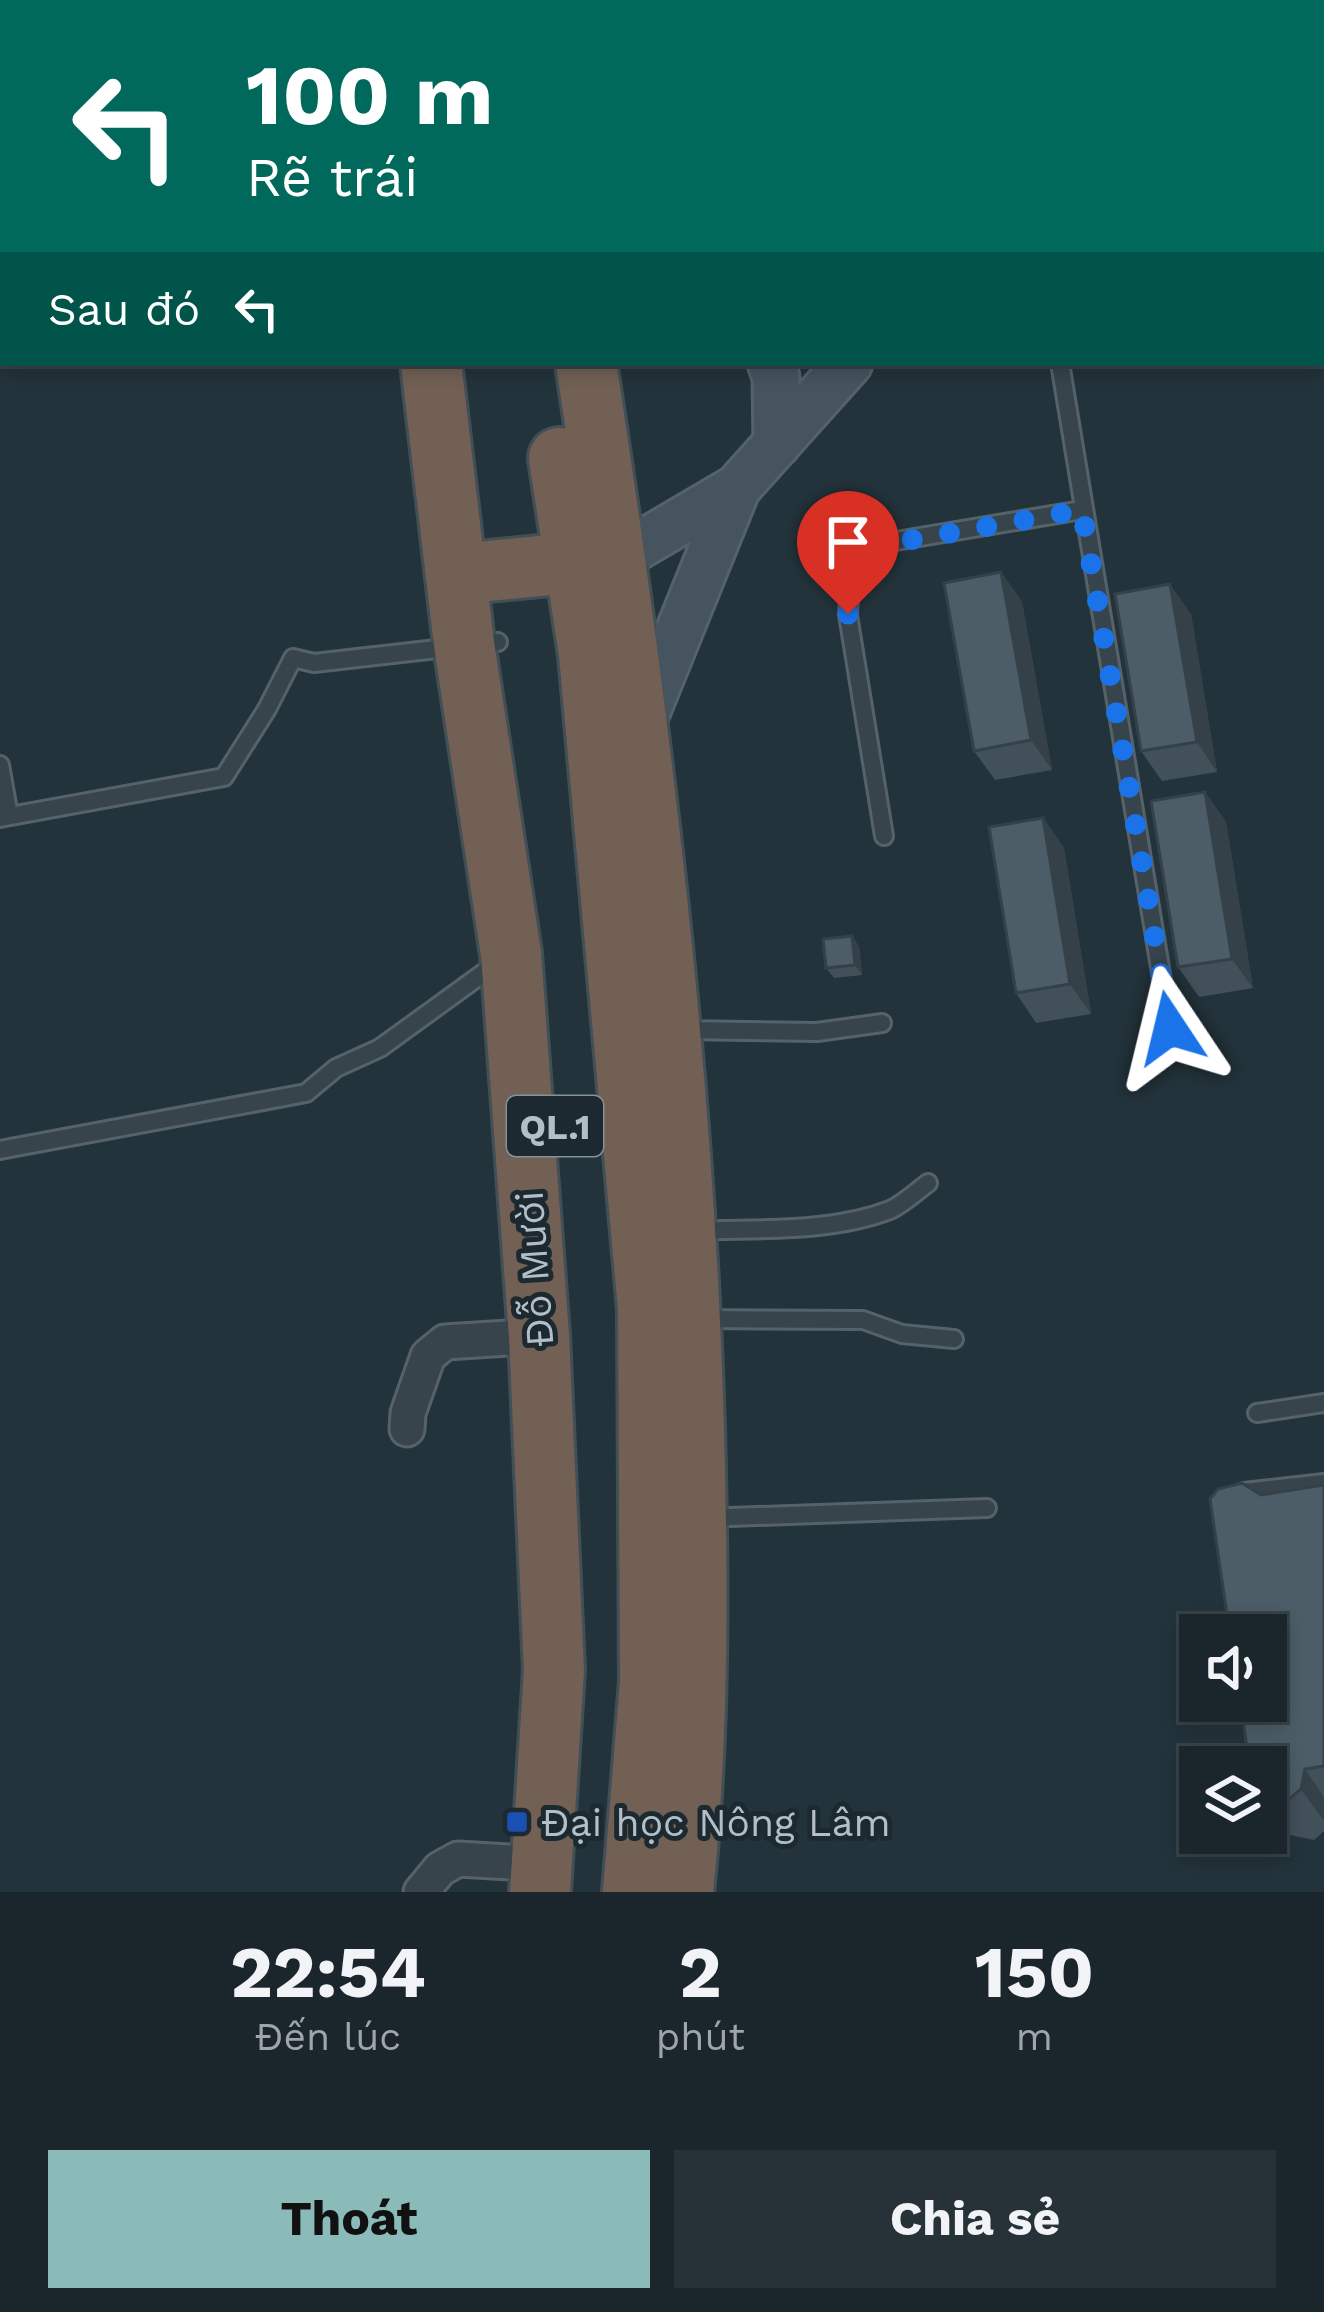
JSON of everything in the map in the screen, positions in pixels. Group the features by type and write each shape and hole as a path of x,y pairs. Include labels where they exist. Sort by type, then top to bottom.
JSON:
{"highway":[{"name":"Đỗ Mười","path":"432,366 474,573"},
{"name":"Đỗ Mười","path":"467,366 474,573 511,954 539,1336 554,1670 554,1883"},
{"name":"QL.1","path":"547,366 640,728 688,1231 696,1518 695,1724 682,1892"},
{"name":"QL.1","path":"586,366 595,561 589,654 648,1309 650,1682 633,1892"},
{"path":"474,573 595,561"},
{"name":"Đỗ Mười","path":"481,643 537,922 574,1341 590,1640 554,1883"}],"street":[{"path":"772,366 777,444"},
{"path":"640,728 737,488 846,366"},
{"path":"595,561 737,488"},
{"path":"407,1429 428,1355 445,1342 539,1336"},
{"path":"421,1892 440,1869 458,1859 554,1883"}],"lane":[{"path":"1060,366 1170,1028"},
{"path":"884,836 848,614 849,585 862,558 875,546 890,542 1082,510"},
{"path":"0,765 5,817 224,777 293,658 314,663 481,643"},
{"path":"0,1150 306,1093 336,1069 380,1048 511,954"},
{"path":"668,1029 817,1032 882,1023"},
{"path":"688,1231 802,1227 861,1217 893,1209 928,1184"},
{"path":"691,1318 863,1320 902,1334 954,1340"},
{"path":"1257,1413 1324,1403"},
{"path":"1244,1492 1324,1483"},
{"path":"696,1518 987,1508"}],"building":[{"path":"1001,572 1031,740 974,751 944,583"},
{"path":"1170,584 1197,742 1141,751 1115,594"},
{"path":"1205,792 1232,959 1178,967 1151,801"},
{"path":"1043,818 1070,984 1016,993 989,827"},
{"path":"852,936 855,965 826,968 823,939"},
{"path":"1242,1483 1261,1495 1324,1485 1324,1766 1305,1769 1301,1789 1287,1801 1287,1746 1247,1746 1243,1722 1287,1722 1287,1614 1227,1614 1210,1499 1218,1489"}],"place":[{"name":"Đại học Nông Lâm","path":"517,1822"}],"route":[{"path":"848,614 849,585 862,558 875,546 1082,510 1170,1028"}]}
